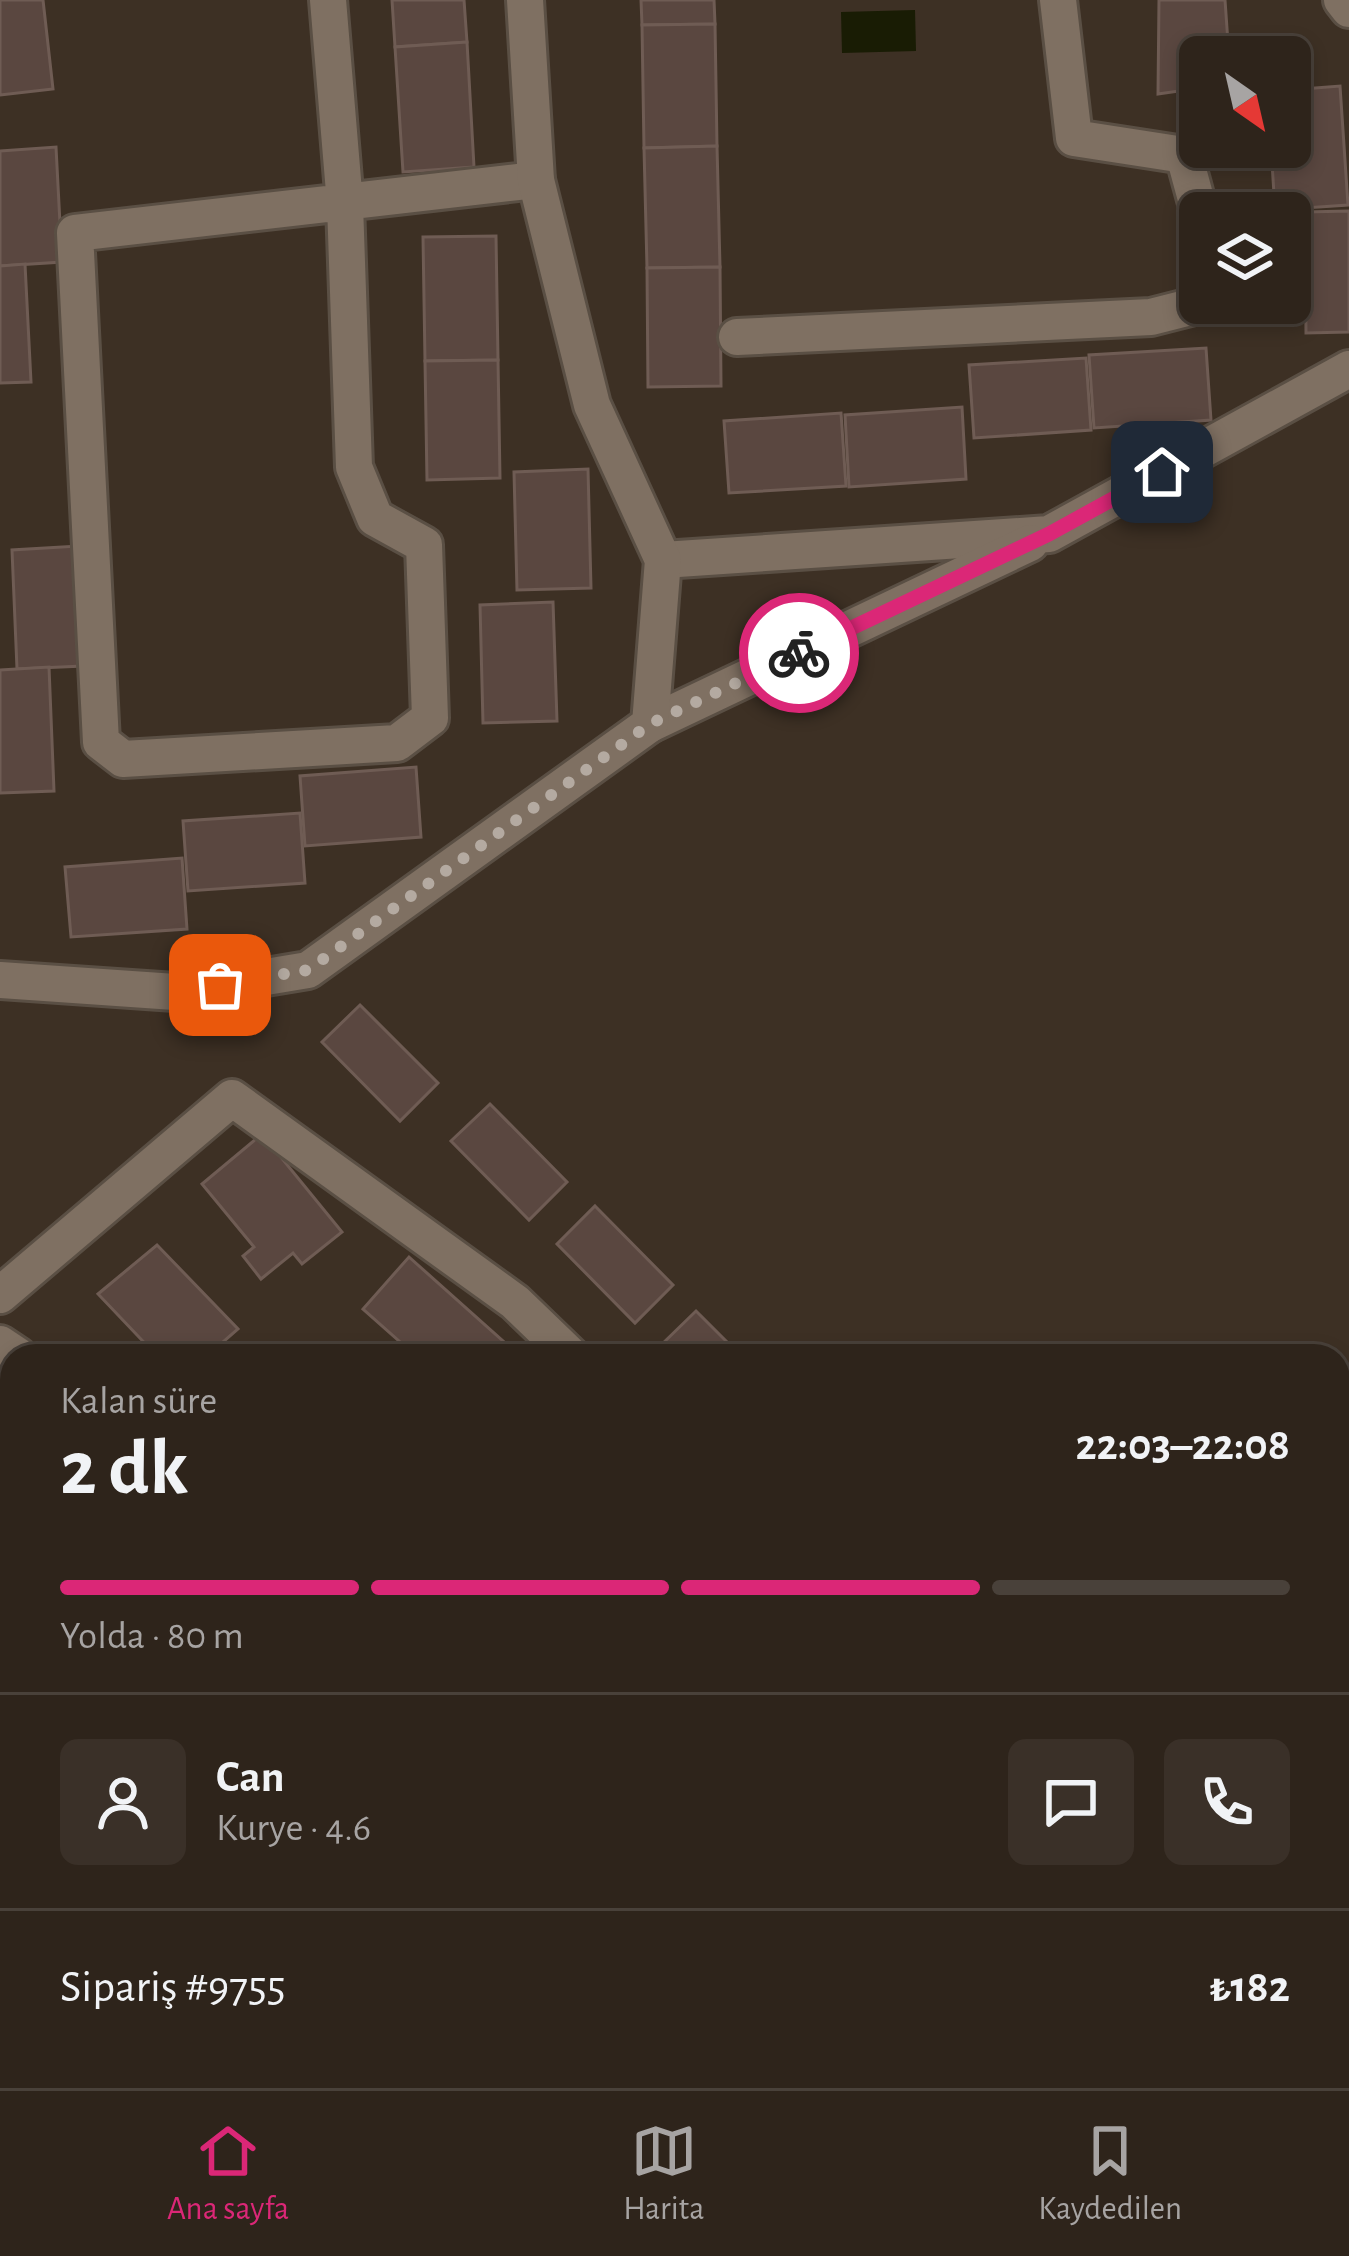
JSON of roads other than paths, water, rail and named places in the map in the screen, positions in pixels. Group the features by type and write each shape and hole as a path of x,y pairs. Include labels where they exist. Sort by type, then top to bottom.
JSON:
{"street":[{"path":"328,0 345,204 354,467 375,518 424,545 430,718 397,743 123,759 101,742 75,232 345,204 536,180"},
{"path":"525,0 536,180 592,405 663,560 650,724"},
{"path":"1058,0 1074,138 1184,155 1194,192"},
{"path":"1342,0 1349,9"},
{"path":"737,337 1151,317 1179,310"},
{"path":"0,980 176,992 308,970 650,724 1049,534 1349,369"},
{"path":"663,560 1049,534"},
{"path":"0,1294 232,1098 515,1302 559,1344"}]}
